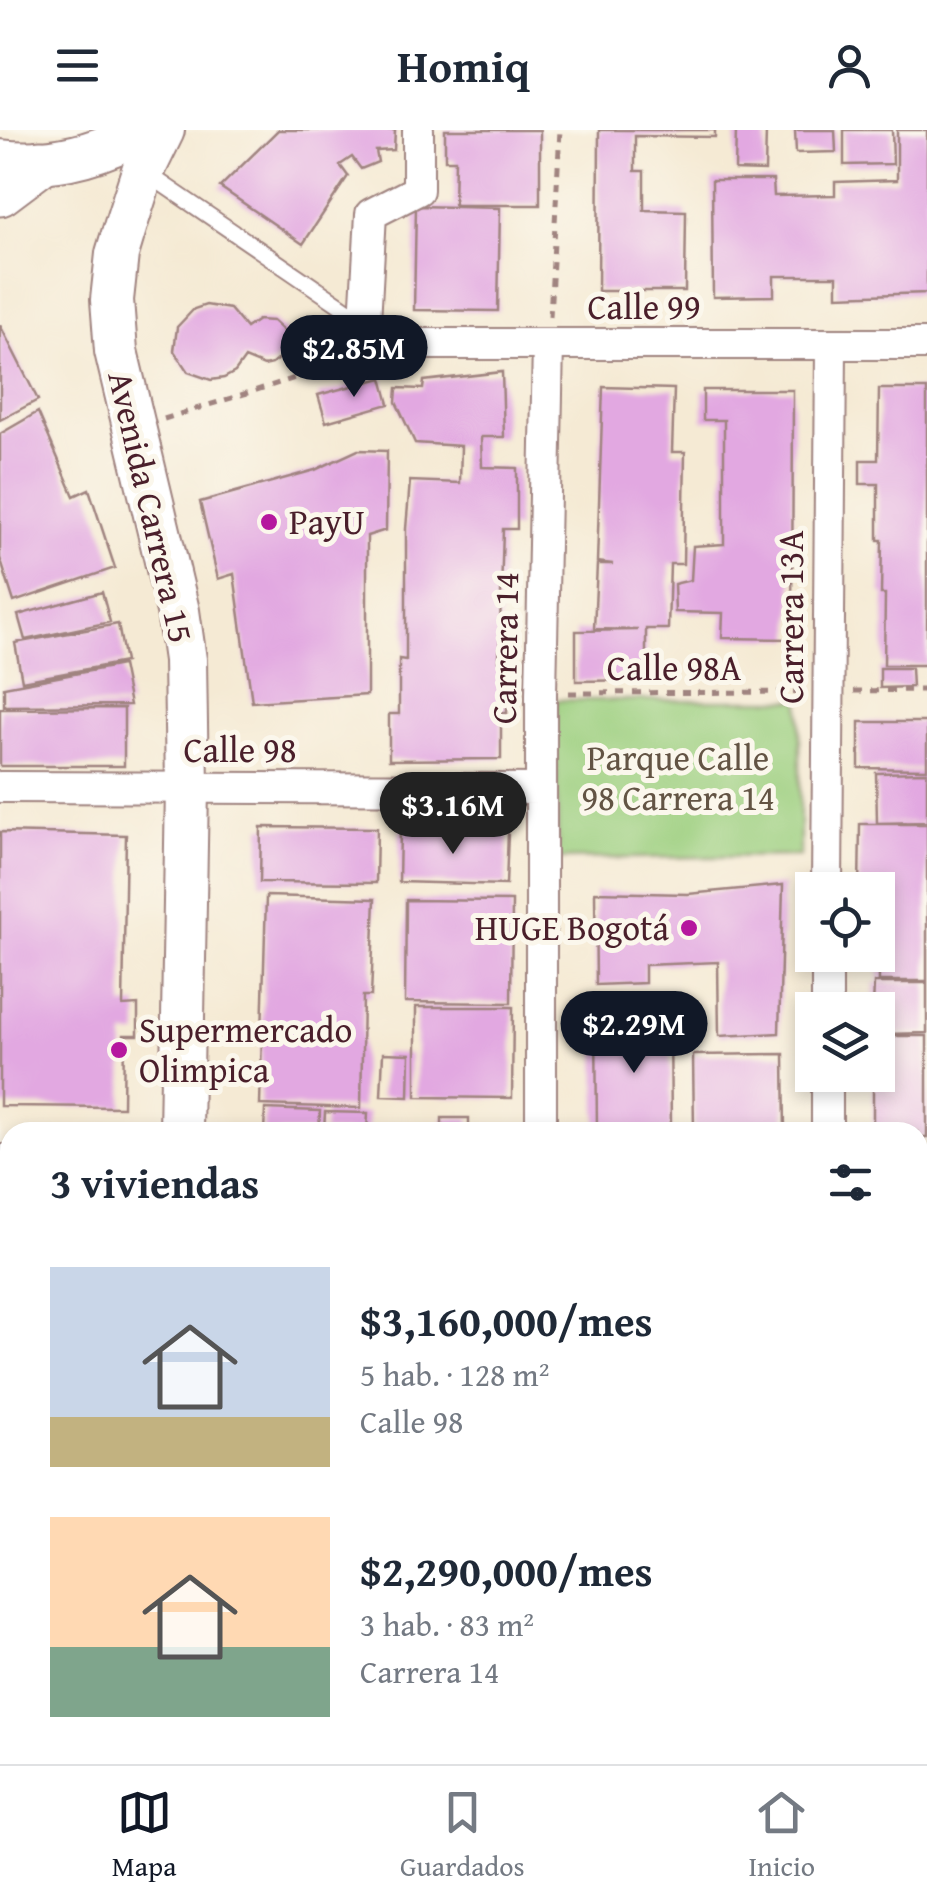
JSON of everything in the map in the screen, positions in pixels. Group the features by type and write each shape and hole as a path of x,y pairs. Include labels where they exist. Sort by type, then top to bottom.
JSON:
{"main road":[{"name":"Avenida Carrera 15","path":"163,130 142,150 117,254 112,300 116,350 178,611 185,660 180,1122"},
{"path":"0,192 20,162 105,148 142,150"}],"street":[{"path":"363,356 371,214 418,190 418,130"},
{"name":"Calle 99","path":"363,356 410,344 927,344"},
{"name":"Carrera 14","path":"541,1122 541,694 548,344"},
{"name":"Carrera 13A","path":"828,872 830,345"},
{"name":"Calle 98","path":"0,787 541,789"},
{"path":"827,1092 827,1122"}],"lane":[{"path":"142,150 365,322"}],"path":[{"path":"548,344 560,130"},
{"path":"132,427 363,356"},
{"name":"Calle 98A","path":"541,694 927,690"}],"green space":[{"name":"Parque Calle 98 Carrera 14","path":"556,700 800,700 800,856 558,859"}],"building":[{"path":"278,130 395,130 394,150 376,151 378,162 361,169 352,157 340,165 348,176 303,244 220,187"},
{"path":"445,130 540,130 540,205 454,205 455,160 445,160"},
{"path":"599,130 715,130 715,137 635,136 635,171 644,171 644,210 686,211 685,291 598,291"},
{"path":"736,130 766,130 765,171 735,170"},
{"path":"795,130 835,130 836,152 796,153"},
{"path":"844,130 892,130 893,164 844,165"},
{"path":"897,130 927,130 927,293 837,296 837,276 774,276 774,296 713,297 712,180 773,180 774,196 835,195 835,182 897,180"},
{"path":"416,206 500,208 498,311 414,310"},
{"path":"206,305 230,309 246,328 258,320 273,321 287,339 284,354 264,366 245,358 235,372 224,378 211,380 188,372 174,351 177,327 194,309"},
{"path":"0,325 38,400 0,420"},
{"path":"502,372 504,437 481,437 482,467 517,468 517,529 503,529 499,660 506,659 507,713 501,713 501,759 389,760 389,714 399,714 399,659 406,660 410,481 460,483 461,446 415,443 396,402 397,388 423,389 424,381"},
{"path":"382,378 389,404 326,422 318,395"},
{"path":"603,387 674,389 672,452 685,452 683,564 670,564 668,629 646,629 646,680 576,681 576,631 638,630 594,629 597,564 613,564 597,562"},
{"path":"879,389 927,389 927,665 884,665 885,594 881,594 878,484 860,484 860,460 878,460"},
{"path":"703,390 793,390 792,639 722,638 723,613 675,612 674,584 691,580 693,546 724,544 724,420 703,420"},
{"path":"38,412 74,496 89,489 115,568 14,602 0,558 0,434"},
{"path":"358,450 387,451 386,530 367,536 367,695 252,702 234,574 218,579 200,502 315,470"},
{"path":"102,592 110,622 25,640 18,615"},
{"path":"118,624 125,662 22,681 15,643"},
{"path":"122,665 130,705 4,706 4,687"},
{"path":"880,668 911,668 912,687 880,688"},
{"path":"124,708 124,766 0,766 0,709"},
{"path":"859,722 927,722 927,769 859,768"},
{"path":"927,772 927,822 877,823 876,773"},
{"path":"860,824 927,824 927,981 879,981 879,972 895,972 895,872 859,872"},
{"path":"261,827 377,828 376,883 260,882"},
{"path":"400,830 508,832 506,885 399,882"},
{"path":"0,832 126,835 123,1006 138,1005 138,1035 124,1035 123,1107 0,1106"},
{"name":"HUGE Bogotá","path":"783,885 779,1033 719,1036 718,962 645,965 645,983 596,985 595,892 688,894"},
{"path":"266,896 375,899 371,996 363,996 361,1108 260,1105"},
{"path":"406,900 512,901 511,1003 405,1002"},
{"path":"874,983 927,983 927,1033 895,1034 895,992 874,992"},
{"path":"416,1007 513,1007 512,1098 416,1097"},
{"path":"596,1021 670,1021 671,1122 597,1122"},
{"path":"895,1036 927,1036 927,1122 873,1122 873,1092 895,1092"},
{"path":"383,1053 410,1054 409,1097 381,1096"},
{"path":"784,1054 785,1122 694,1122 693,1055"},
{"path":"265,1109 320,1111 319,1122 264,1122"},
{"path":"325,1112 368,1113 368,1122 324,1122"},
{"path":"442,1118 469,1118 469,1122 442,1122"}],"place":[{"name":"PayU","path":"269,522"},
{"name":"HUGE Bogotá","path":"689,928"},
{"name":"Supermercado Olimpica","path":"119,1050"}]}
